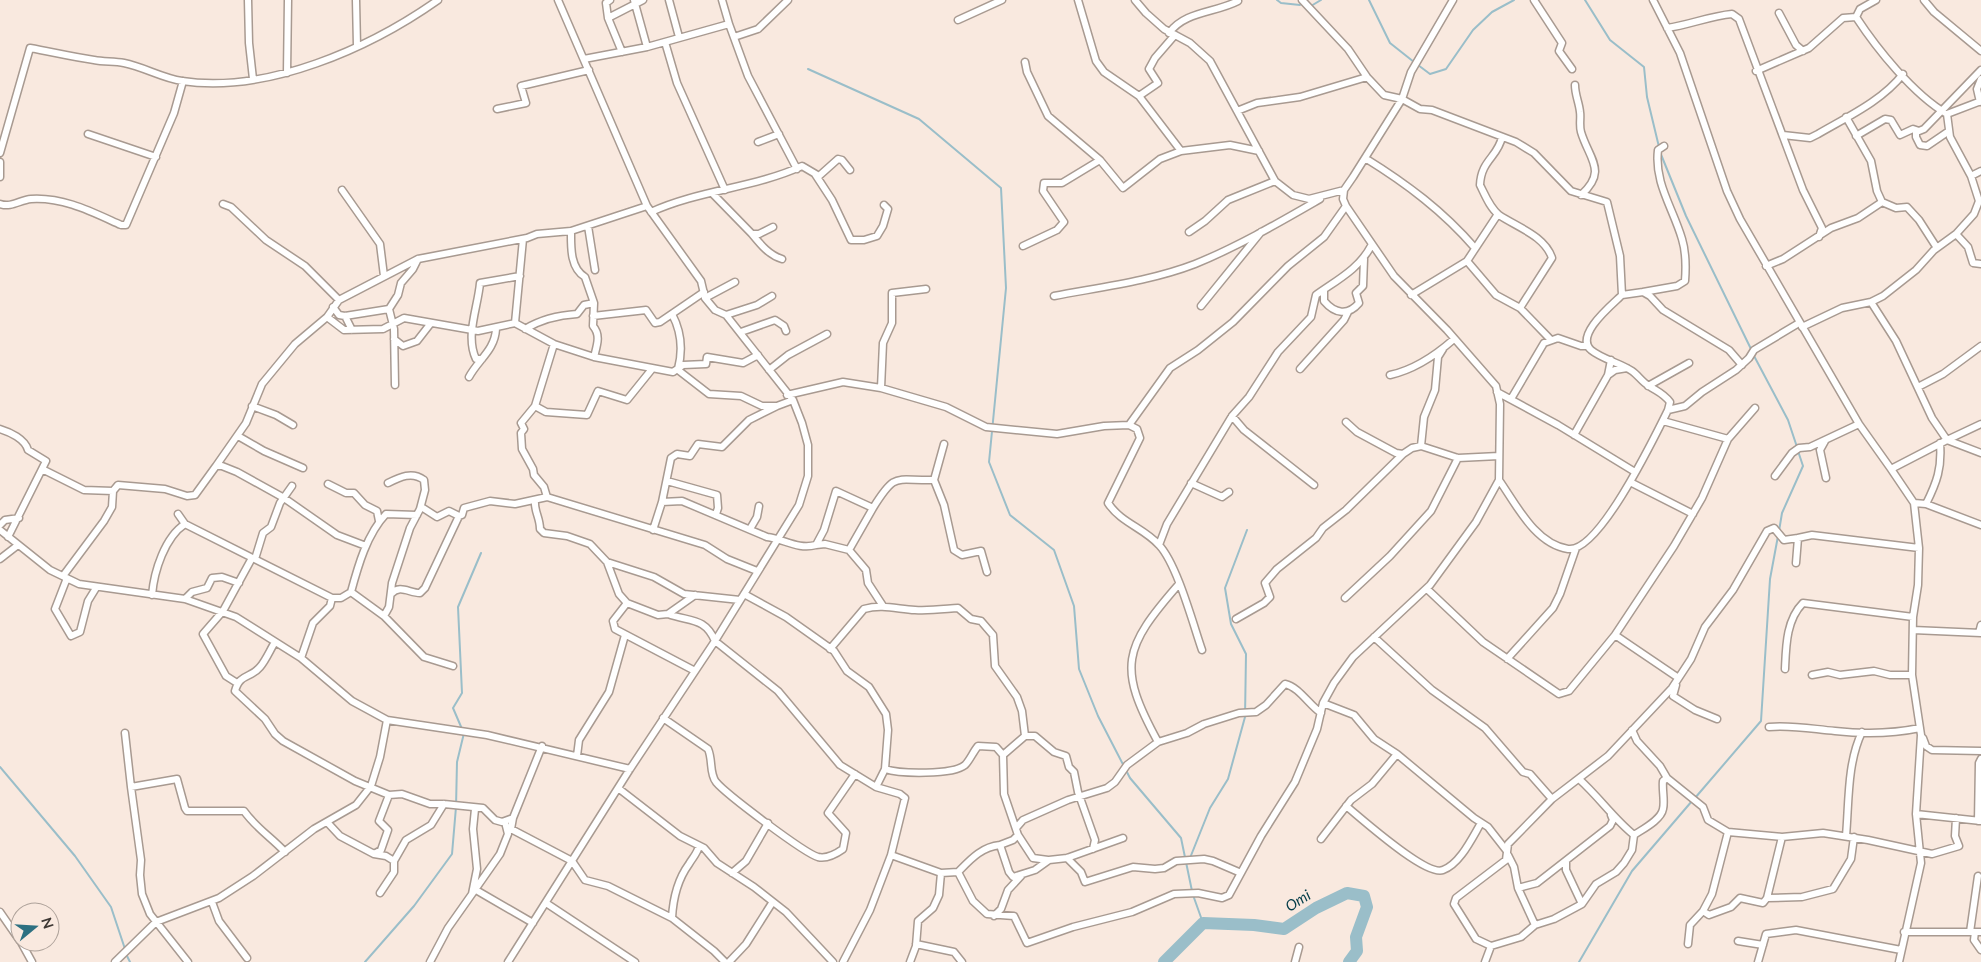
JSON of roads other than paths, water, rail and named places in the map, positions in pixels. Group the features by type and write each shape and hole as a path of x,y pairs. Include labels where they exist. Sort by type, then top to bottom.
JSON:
{"street":[{"path":"248,0 249,43 253,79"},
{"path":"288,0 288,73"},
{"path":"356,0 357,46"},
{"path":"0,154 30,48 94,60 123,63 183,81 253,79 288,73 357,46 398,28 438,0"},
{"path":"508,962 630,769 715,641 757,571 780,538 799,505 808,476 808,445 793,400 741,332 726,315 715,310 705,295 702,281 649,209 558,0"},
{"path":"610,0 606,3 608,18 622,52"},
{"path":"608,18 635,2 643,0"},
{"path":"669,0 679,37"},
{"path":"731,0 722,2 748,76 797,169"},
{"path":"734,37 758,29 788,0"},
{"path":"958,20 1002,0"},
{"path":"1078,0 1096,62 1104,72 1140,96 1181,151"},
{"path":"1135,0 1146,13 1171,34 1190,43 1210,61 1275,181 1293,195 1309,199 1323,197"},
{"path":"1302,0 1348,49 1367,77 1384,95 1402,99 1420,109 1432,110 1502,137 1534,153 1571,191 1581,195 1600,198 1607,202 1611,210 1620,256 1622,294"},
{"path":"958,872 973,902 987,914 1014,916 1019,924 1023,938 1030,943 1073,927 1132,912 1174,894 1198,893 1222,898 1228,895 1261,836 1295,782 1317,729 1323,703 1353,657 1426,588 1476,522 1499,480 1500,404 1496,386 1484,370 1412,295 1371,246 1342,199 1344,190 1402,99 1416,64 1453,0"},
{"path":"1534,0 1562,43 1559,51 1572,69"},
{"path":"1654,0 1680,54 1726,191 1766,266 1859,424 1914,503 1919,548 1918,585 1913,617 1912,675 1920,732 1916,814 1921,863 1898,962"},
{"path":"1856,16 1860,9 1876,0"},
{"path":"1924,0 1934,12 1981,51"},
{"path":"1140,96 1158,83 1149,69 1177,22 1189,17 1209,13 1238,1"},
{"path":"635,2 647,47"},
{"path":"1779,13 1796,45 1803,51"},
{"path":"1667,28 1689,25 1717,15 1732,14 1739,19 1756,71 1803,190 1822,228 1819,237"},
{"path":"1756,71 1803,51 1843,18 1856,16"},
{"path":"1668,410 1686,406 1702,392 1742,366 1754,350 1801,325 1842,308 1871,302 1883,296 1916,270 1936,248 1956,234 1974,214 1980,204 1967,165 1954,147 1945,112 1926,99 1903,74 1891,65 1856,16"},
{"path":"584,59 647,47 729,24"},
{"path":"665,42 677,83 725,190"},
{"path":"1025,62 1027,72 1048,116 1100,160 1123,188 1160,158 1181,151 1230,146 1259,151"},
{"path":"497,109 526,103 522,86 589,70"},
{"path":"1856,136 1885,119 1890,120 1900,135 1913,129 1916,131 1924,129 1945,112 1957,92 1981,70"},
{"path":"1783,136 1810,138 1893,86 1903,74"},
{"path":"1237,111 1257,103 1300,97 1367,77"},
{"path":"1945,112 1980,102 1977,89 1981,79"},
{"path":"0,204 5,206 31,199 63,201 81,207 121,226 126,225 156,157 183,81"},
{"path":"1575,85 1575,96 1580,111 1580,130 1594,161 1595,172 1592,185 1581,195"},
{"path":"1846,117 1871,162 1877,191 1882,202 1896,208 1907,208 1913,212 1936,248"},
{"path":"1916,131 1916,137 1920,145 1927,146 1949,131"},
{"path":"88,134 156,157"},
{"path":"758,142 779,134"},
{"path":"1502,137 1500,146 1483,166 1480,185 1498,214 1541,240 1549,248 1552,258 1520,308"},
{"path":"1588,346 1588,334 1605,308 1622,294 1677,286 1685,281 1682,239 1664,198 1656,165 1658,150 1664,146"},
{"path":"1365,158 1411,187 1442,213 1475,248"},
{"path":"815,174 820,176 838,160 842,160 850,170"},
{"path":"1023,246 1057,230 1064,222 1043,191 1044,183 1062,183 1100,160"},
{"path":"0,162 0,176"},
{"path":"96,588 88,601 80,632 71,636 55,610 65,577 104,521 112,507 113,491 118,485 165,489 187,496 195,495 238,436 262,384 283,357 327,317 339,300 418,259 537,234 571,231 649,209 777,178 802,166 807,167 815,174 832,200 851,240 864,240 877,236 883,226 888,209 884,205"},
{"path":"1971,176 1981,171"},
{"path":"1189,232 1205,221 1228,200 1275,181"},
{"path":"342,190 380,244 384,276"},
{"path":"1054,296 1126,282 1182,268 1261,231 1323,197 1344,190"},
{"path":"712,193 762,246 774,257 782,259"},
{"path":"1766,266 1783,260 1832,228 1858,218 1882,202"},
{"path":"223,204 231,207 283,254 305,266 339,300"},
{"path":"1129,425 1170,368 1198,350 1233,322 1288,266 1324,237 1346,206"},
{"path":"1412,295 1467,261 1498,214"},
{"path":"588,226 594,270"},
{"path":"752,234 758,234 773,227"},
{"path":"571,231 574,261 578,272 585,277 594,303 592,326 597,331 598,339 594,357"},
{"path":"1201,306 1251,247 1261,231"},
{"path":"1956,234 1968,247 1973,263 1981,264"},
{"path":"515,323 523,238"},
{"path":"1159,545 1167,524 1232,416 1249,397 1278,352 1311,317 1313,301 1316,295 1354,269 1364,259 1371,246"},
{"path":"395,385 393,326 389,309 398,295 401,283 418,259"},
{"path":"1300,369 1344,320 1348,312 1359,303 1356,293 1363,286 1364,259"},
{"path":"1467,261 1496,295 1520,308 1551,340"},
{"path":"482,359 476,359 474,354 472,330 480,283 520,276"},
{"path":"593,316 646,310 655,323 705,295 735,282"},
{"path":"881,388 883,343 892,322 892,293 926,290"},
{"path":"1324,290 1324,301 1328,306 1340,312 1348,312"},
{"path":"1643,292 1664,310 1729,350 1742,366"},
{"path":"726,315 757,305 772,296"},
{"path":"1871,302 1896,341 1932,418 1947,440 1981,453"},
{"path":"525,329 533,324 564,314 577,314 584,304 594,303"},
{"path":"333,306 339,315 345,316 389,309"},
{"path":"672,314 678,324 681,342 678,370"},
{"path":"345,316 352,330"},
{"path":"327,317 344,330 384,329 393,326 396,320 407,319 472,330 496,329 515,323 554,344 594,357 673,372 678,370 683,364 706,364 707,357 710,356 726,361 744,363 758,355"},
{"path":"741,332 775,320 784,326 786,332"},
{"path":"394,339 403,346 414,343 432,323"},
{"path":"469,377 495,340 496,329"},
{"path":"769,370 788,354 826,334"},
{"path":"1499,480 1532,527 1544,537 1568,549 1576,548 1589,540 1620,500 1663,421 1670,402 1664,393 1648,386 1627,368 1590,349 1588,346 1581,346 1558,338 1544,343 1511,399"},
{"path":"1390,375 1400,373 1443,349 1454,339"},
{"path":"547,497 544,487 534,476 522,443 521,433 524,429 521,423 535,406 554,344"},
{"path":"1918,387 1943,374 1981,346"},
{"path":"1421,446 1424,417 1435,390 1438,357 1443,349"},
{"path":"1574,435 1608,375 1611,360"},
{"path":"1648,386 1689,363"},
{"path":"1608,375 1614,370 1627,368"},
{"path":"535,406 546,412 587,415 598,391 627,400 652,369"},
{"path":"678,370 709,394 741,396 762,406 777,406"},
{"path":"787,394 843,382 881,388 946,407 986,427 1057,434 1104,426 1129,425 1137,429 1140,438 1108,503 1128,524 1159,545 1179,584 1202,650"},
{"path":"1497,392 1635,472"},
{"path":"653,530 668,481 668,466 671,458 677,454 690,456 698,444 722,447 749,420 793,400"},
{"path":"252,406 276,415 293,425"},
{"path":"1426,588 1483,642 1506,659 1558,694 1569,691 1615,635 1693,514 1728,439 1755,408"},
{"path":"1232,416 1244,430 1314,485"},
{"path":"1663,421 1728,439"},
{"path":"1346,422 1357,432 1388,450 1403,454"},
{"path":"1775,476 1792,453 1799,448 1810,447 1859,424"},
{"path":"1891,470 1940,443 1981,424"},
{"path":"0,429 19,438 27,446 28,450 46,461 8,537"},
{"path":"238,436 264,451 303,468"},
{"path":"1825,440 1820,450 1826,478"},
{"path":"1926,504 1934,490 1942,464 1940,443"},
{"path":"944,444 934,480 944,506 954,550 962,554 981,551 988,572"},
{"path":"1236,619 1264,604 1270,597 1266,583 1277,569 1316,538 1323,528 1346,510 1403,454 1412,448 1421,446 1458,458 1499,456"},
{"path":"1345,598 1390,556 1431,511 1458,458"},
{"path":"216,466 222,466 237,472 284,498 337,535 366,546"},
{"path":"42,469 84,490 113,491"},
{"path":"384,616 388,607 392,583 424,490 422,478 404,475 388,483"},
{"path":"849,550 873,508 891,483 896,480 934,480"},
{"path":"668,481 717,495 718,508 716,514"},
{"path":"1630,482 1693,514"},
{"path":"1191,483 1215,496 1222,497 1229,492"},
{"path":"328,484 360,497 365,505 377,511 379,521"},
{"path":"237,683 226,676 204,634 223,611 254,558 263,533 271,527 280,502 292,486"},
{"path":"816,545 824,530 836,491 873,508"},
{"path":"391,594 394,590 402,588 420,593 425,588 464,508 490,501 515,504 547,497 705,545 728,559 757,571"},
{"path":"535,501 534,508 540,518 540,529 544,533 567,536 590,544 607,562 618,594 627,603 658,615 668,614 704,624 710,630 715,641 778,691 840,765 876,787 900,794 905,798 891,855 870,910 843,962"},
{"path":"662,502 682,501 767,537 780,538 806,548 825,544 846,547 866,570 868,583 883,606"},
{"path":"1914,503 1926,504 1981,526"},
{"path":"750,529 757,517 759,506"},
{"path":"178,514 185,524 332,598 342,598 351,592 366,546 379,521 386,514 418,512 423,508 436,517 449,511 459,516"},
{"path":"0,525 5,520 18,518"},
{"path":"152,595 153,579 172,535 185,524"},
{"path":"1667,778 1663,781 1661,793 1664,807 1662,813 1634,836 1632,850 1624,863 1616,872 1596,884 1582,904 1554,919 1535,925 1521,936 1491,946 1476,939 1454,904 1456,898 1506,860 1508,844 1552,799 1608,756 1650,713 1691,658 1705,627 1733,590 1767,532 1774,528 1784,540 1812,536 1919,548"},
{"path":"0,530 50,570 79,584 96,588 185,599 223,611 243,621 301,658 352,701 387,720 487,735 542,746 630,769"},
{"path":"1796,563 1798,538"},
{"path":"0,559 18,545"},
{"path":"1506,659 1553,608 1560,594 1576,548"},
{"path":"607,562 654,577 684,594 742,597 786,617 830,649 847,670 869,687 886,714 888,730 885,769 876,787"},
{"path":"185,599 192,592 207,588 212,578 222,577 239,583"},
{"path":"1158,742 1142,711 1132,684 1130,664 1135,645 1155,612 1179,584"},
{"path":"351,592 384,616 424,657 453,666"},
{"path":"668,614 695,595"},
{"path":"301,658 313,623 330,606 332,598"},
{"path":"627,603 613,621 615,629 695,671"},
{"path":"1785,669 1786,637 1796,610 1803,604 1913,617"},
{"path":"830,649 864,609 883,606 913,610 958,608 971,619 981,621 993,635 995,666 1017,697 1022,711 1026,736"},
{"path":"1913,630 1980,633 1981,625"},
{"path":"577,756 580,740 609,692 625,635"},
{"path":"1615,635 1677,678"},
{"path":"1374,637 1432,690 1485,728 1523,772 1530,774 1552,799"},
{"path":"275,642 260,668 240,679 235,691 238,696 260,713 283,741 355,781 389,795 402,794 430,804 444,804 476,809 483,808 495,820 505,822 513,818"},
{"path":"1812,675 1828,672 1840,675 1874,671 1890,675 1912,675"},
{"path":"1677,678 1673,696 1695,710 1717,719"},
{"path":"891,855 941,873 958,872 982,850 1000,845 1016,835 1023,820 1107,788 1116,782 1127,765 1158,742 1239,713 1256,712 1266,705 1284,684 1292,686 1309,705 1321,713"},
{"path":"1323,703 1354,715 1374,739 1397,754 1488,827 1507,852 1514,867 1518,888 1535,925"},
{"path":"663,718 708,749 712,756 712,774 716,782 801,848 819,857 834,855 843,849 846,833 828,813 854,774"},
{"path":"115,962 156,922 212,902 253,876 327,822 356,804 371,786 387,720"},
{"path":"1769,727 1788,725 1862,732 1920,732"},
{"path":"1632,730 1638,741 1660,766 1667,778 1703,807 1708,820 1728,832 1782,838 1823,833 1932,854 1959,846 1955,836 1956,818"},
{"path":"1846,836 1850,783 1857,743 1862,732"},
{"path":"1920,732 1926,746 1932,750 1981,751"},
{"path":"125,733 130,787 141,860 142,894 150,914 188,962"},
{"path":"1003,755 1026,736 1035,736 1054,752 1066,756 1069,767 1074,772 1080,797 1095,840 1093,849"},
{"path":"542,746 513,818 511,829 572,861 585,880 608,886 672,918 725,962"},
{"path":"885,769 915,774 958,769 966,764 978,746 996,747 1003,755 1004,794 1016,835 1033,858 1051,860 1067,858 1123,838"},
{"path":"1321,839 1346,806 1372,784 1397,754"},
{"path":"1916,814 1979,821 1979,763 1981,759"},
{"path":"130,787 177,778 185,808 188,811 244,811 257,828 271,837 285,852"},
{"path":"1579,779 1598,797 1611,815 1634,836"},
{"path":"618,788 680,836 704,848 717,863 754,887 772,903 786,912 833,962"},
{"path":"374,854 381,850 388,830 379,821 389,795"},
{"path":"380,893 394,872 394,861 406,840 431,825 444,804"},
{"path":"1346,806 1422,866 1437,872 1445,870 1460,856 1481,823"},
{"path":"474,892 477,869 473,829 476,809"},
{"path":"1518,888 1537,883 1546,874 1566,862 1610,826 1613,820 1611,815"},
{"path":"327,822 340,836 374,854 386,856 394,861"},
{"path":"430,962 448,928 503,848 508,834 505,822"},
{"path":"732,873 746,861 768,823"},
{"path":"1688,944 1690,925 1702,911 1712,894 1728,832"},
{"path":"1702,911 1709,915 1716,913 1731,907 1740,898 1763,903 1767,898 1782,838"},
{"path":"1767,898 1802,897 1833,889 1851,859 1854,838"},
{"path":"1000,845 1009,872 1013,877 1035,870 1051,860"},
{"path":"672,918 672,904 678,887 699,846"},
{"path":"1067,858 1081,872 1085,882 1133,867 1164,868 1176,861 1204,859 1214,861 1241,873"},
{"path":"1566,862 1566,870 1582,904"},
{"path":"910,962 916,944 918,921 927,911 933,908 939,895 941,873"},
{"path":"994,916 1001,909 1008,890 1021,876"},
{"path":"1978,876 1979,889 1974,940 1981,950"},
{"path":"474,892 533,923"},
{"path":"212,902 220,922 247,958"},
{"path":"546,903 635,962"},
{"path":"729,962 738,955 772,903"},
{"path":"0,912 10,926"},
{"path":"1758,962 1766,934 1796,930 1901,950"},
{"path":"1904,932 1976,932"},
{"path":"1738,941 1763,945"},
{"path":"916,944 954,952 962,962"},
{"path":"1484,962 1491,946"},
{"path":"1295,962 1299,947"}],"waterway":[{"path":"1277,0 1281,3 1300,5"},
{"path":"1311,6 1321,0"},
{"path":"1369,0 1390,43 1414,62"},
{"path":"1418,65 1430,74 1446,69 1473,30 1492,12 1514,0"},
{"path":"1585,0 1610,40 1644,67 1647,97 1659,147"},
{"path":"808,69 919,119 1001,188 1006,288 989,462 1010,515 1054,550 1074,606 1079,669 1098,716 1130,778 1181,838 1192,891"},
{"path":"1660,152 1686,216 1751,349"},
{"path":"1753,354 1788,420 1797,447"},
{"path":"1779,531 1782,513 1803,466 1798,451"},
{"path":"1190,858 1210,808 1228,779 1245,717 1246,654 1231,624 1225,588 1247,530"},
{"path":"1695,798 1761,721 1770,579 1778,536"},
{"path":"462,729 453,708 462,693 458,607 481,553"},
{"path":"365,962 414,906 452,854 457,762 464,733"},
{"path":"0,767 75,856 111,907 125,949"},
{"path":"1579,962 1632,871 1692,801"},
{"name":"Omi","path":"1164,962 1203,923 1254,925 1284,929 1316,908 1347,893 1364,896 1367,907 1356,937 1357,951 1349,962"},
{"path":"1193,895 1203,923"},
{"path":"126,954 130,962"}]}
